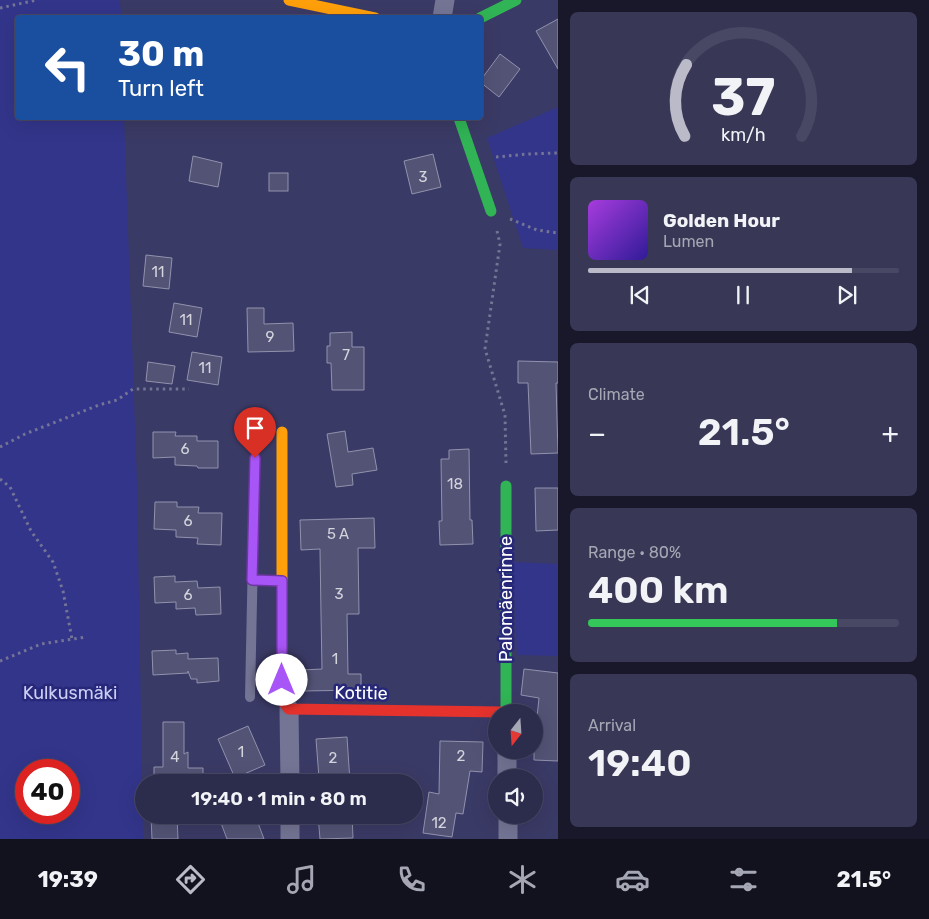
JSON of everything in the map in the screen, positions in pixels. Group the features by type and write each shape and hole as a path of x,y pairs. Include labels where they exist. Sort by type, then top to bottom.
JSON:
{"street":[{"path":"289,0 361,15"},
{"path":"442,15 445,0"},
{"path":"483,16 516,0"},
{"path":"460,120 491,211"},
{"path":"282,432 282,700 289,709 290,774"},
{"name":"Palomäenrinne","path":"504,704 506,486"},
{"name":"Kotitie","path":"289,709 488,712"},
{"path":"290,824 290,839"},
{"path":"508,824 508,839"}],"lane":[{"path":"250,697 255,458"},
{"path":"252,580 282,581"}],"path":[{"path":"0,8 37,0"},
{"path":"474,161 528,154 558,153"},
{"path":"491,211 537,230 558,232"},
{"path":"491,211 500,244 485,349 505,416 506,486"},
{"path":"0,447 26,434 99,405 117,400 134,389 189,389"},
{"path":"0,479 10,487 31,531 53,562 63,591 72,639"},
{"path":"0,661 40,644 86,637"}],"green space":[{"name":"Kulkusmäki","path":"0,0 120,0 121,15 15,15 15,120 124,120 137,482 142,774 135,774 135,824 143,824 143,839 0,839"},
{"path":"558,107 558,250 523,248 487,138"},
{"path":"513,562 558,564 558,656 517,655"}],"building":[{"path":"558,19 558,69 536,31"},
{"path":"500,54 520,69 499,97 483,84 483,77"},
{"path":"433,154 441,187 412,194 404,161"},
{"path":"193,156 222,163 218,187 189,181"},
{"path":"269,173 288,173 288,191 269,191"},
{"path":"146,255 172,258 169,289 143,286"},
{"path":"174,303 202,308 197,337 169,332"},
{"path":"247,308 264,308 264,324 293,323 294,351 248,352"},
{"path":"352,332 352,347 364,347 364,390 332,390 331,363 327,363 327,346 330,346 330,333"},
{"path":"192,352 222,357 218,385 187,380"},
{"path":"518,361 558,362 558,383 556,383 558,453 531,454 528,383 518,383"},
{"path":"148,362 175,366 172,384 146,381"},
{"path":"345,431 348,452 373,448 377,470 352,474 353,485 336,487 327,434"},
{"path":"153,432 176,432 175,436 197,436 197,441 218,441 218,468 175,465 175,457 153,458"},
{"path":"469,449 470,520 472,520 473,544 440,545 439,521 442,521 441,459 449,459 449,450"},
{"path":"535,488 558,488 558,530 536,531"},
{"path":"155,502 177,502 177,507 199,507 198,513 222,513 221,545 197,544 198,538 176,537 176,530 154,529"},
{"path":"374,518 375,548 358,548 359,614 347,614 348,674 361,674 361,690 303,691 302,670 322,669 320,549 301,550 300,520"},
{"path":"175,576 175,582 197,581 198,588 220,587 221,614 196,615 195,608 176,609 176,602 155,603 154,577"},
{"path":"176,650 176,654 188,653 188,659 218,658 219,681 197,683 197,679 191,679 188,671 188,673 153,675 152,651"},
{"path":"524,669 558,673 558,761 534,760 543,759 543,704 538,704 539,698 521,695"},
{"path":"163,722 184,722 184,754 188,752 188,768 203,768 203,774 154,774 154,767 163,767"},
{"path":"248,726 265,765 244,774 233,774 218,739"},
{"path":"347,737 349,774 319,774 316,739"},
{"path":"440,741 483,742 482,772 470,771 463,814 456,813 452,837 423,833 429,792 439,794"},
{"path":"151,824 177,824 178,839 152,839"},
{"path":"221,824 258,824 264,839 227,839"},
{"path":"319,824 352,824 353,838 320,839"}],"traffic: fast":[{"path":"483,16 516,0"},
{"path":"460,120 491,211"},
{"path":"506,486 506,704"}],"traffic: slow":[{"path":"289,0 361,15"},
{"path":"282,432 282,624"}],"traffic: jam":[{"path":"282,624 282,700 289,709 488,712"}],"route":[{"path":"255,458 252,580 282,581 282,680"}]}
